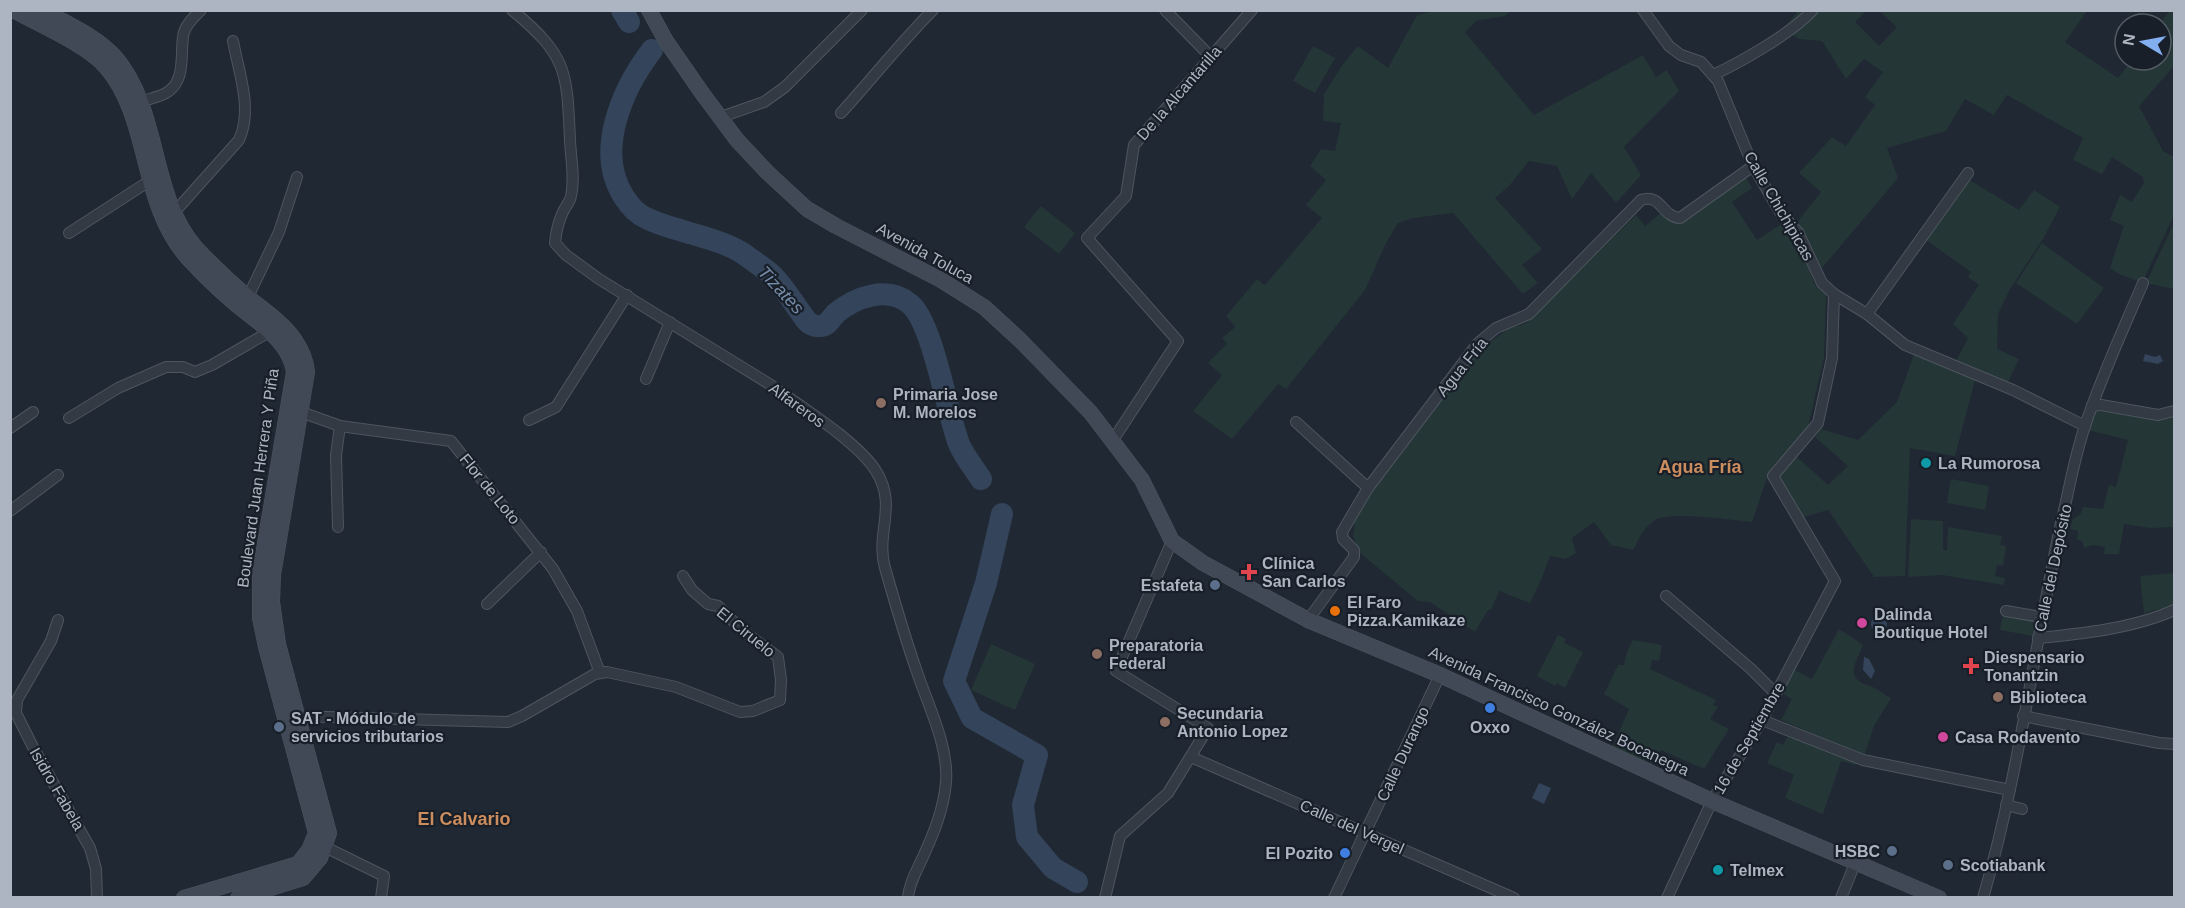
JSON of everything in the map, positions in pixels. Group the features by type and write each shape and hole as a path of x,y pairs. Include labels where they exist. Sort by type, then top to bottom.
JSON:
{"main road":[{"name":"Boulevard Juan Herrera Y Piña","path":"13,10 91,54 107,68 118,86 156,177"},
{"name":"Boulevard Juan Herrera Y Piña","path":"42,10 96,41 107,49 123,68 140,102 156,177 173,240 207,279 273,327 293,338 306,362 307,372 272,589 275,630 316,833 309,850 298,864 184,897"},
{"name":"Avenida Toluca","path":"649,10 666,41 737,140 807,209 941,280 984,307 1020,340 1091,413 1113,440 1142,480 1172,542"},
{"name":"Boulevard Juan Herrera Y Piña","path":"168,218 222,274 248,297 273,327 290,356 294,372 259,588 262,633 329,833 325,847"},
{"name":"Avenida Francisco González Bocanegra","path":"1172,542 1203,563 1308,620 1440,675 1712,801 1939,897"},
{"path":"238,897 303,878 315,866 325,847"}],"street":[{"path":"140,102 169,92 174,85 183,60 183,33 189,22 201,10"},
{"name":"Alfareros","path":"512,10 548,43 559,60 566,79 572,189 571,198 563,210 556,229 555,243 566,255 599,279 771,385 843,438 858,450 875,469 885,490 886,509 882,556 947,767 941,811 911,883 908,897"},
{"path":"722,117 764,102 785,87 862,10"},
{"path":"841,113 886,64 902,41 933,10"},
{"path":"1165,10 1211,57"},
{"name":"De la Alcantarilla","path":"1113,440 1178,341 1087,238 1126,196 1134,145 1252,10"},
{"name":"Calle Chichipicas","path":"1643,10 1657,33 1669,46 1681,55 1701,62 1718,81 1753,166 1780,212 1798,232 1822,283 1834,294 1867,314 1905,345 2013,390 2085,426"},
{"path":"1713,75 1772,41 1813,10"},
{"path":"168,218 242,134 246,113 233,41"},
{"name":"Agua Fría","path":"1308,620 1354,557 1354,550 1343,538 1342,532 1368,488 1478,343 1496,328 1529,314 1641,200 1651,198 1658,200 1670,215 1680,218 1753,166"},
{"path":"1867,314 1968,173"},
{"path":"69,233 156,177"},
{"path":"248,297 279,232 297,177"},
{"name":"Calle del Depósito","path":"1983,897 2010,790 2041,617 2085,426 2143,283"},
{"name":"16 de Septiembre","path":"1667,897 1712,801 1762,720 1835,581 1773,476 1818,423 1832,358 1834,294"},
{"path":"529,420 556,407 627,295"},
{"path":"646,379 670,322"},
{"path":"69,418 118,388 161,369 177,365 195,372 212,365 273,327"},
{"path":"2092,406 2101,405 2158,415 2175,411"},
{"name":"Flor de Loto","path":"301,411 340,426 451,441 541,552 577,611 600,673"},
{"path":"10,428 33,412"},
{"path":"1296,422 1368,488"},
{"path":"338,527 336,455 340,426"},
{"path":"10,511 58,475"},
{"path":"1105,897 1120,836 1168,793 1208,728 1116,671 1172,542"},
{"path":"487,604 541,552"},
{"name":"El Ciruelo","path":"600,673 614,673 676,687 740,712 753,711 780,700 781,680 778,657 742,630 718,606 708,604 692,590 683,576"},
{"path":"1666,596 1751,669 1776,694"},
{"path":"2038,638 2070,635 2126,624 2162,616 2175,610"},
{"path":"2006,611 2041,617"},
{"name":"Isidro Fabela","path":"58,620 51,641 17,700 16,714 90,848 96,869 97,897"},
{"path":"291,717 508,722 600,673"},
{"name":"Calle Durango","path":"1334,897 1440,675"},
{"path":"2023,716 2159,743 2175,744"},
{"path":"1762,720 1863,759 2010,790"},
{"name":"Calle del Vergel","path":"1191,757 1514,897"},
{"path":"2006,805 2022,808"},
{"path":"325,847 384,876 381,897"},
{"path":"1841,897 1856,861"}],"shaded area":[{"path":"1433,11 1510,11 1505,16 1476,21 1465,32 1534,115 1643,55 1656,77 1667,70 1679,91 1624,147 1641,175 1616,203 1591,173 1572,199 1557,166 1529,161 1510,185 1495,198 1542,249 1522,265 1538,283 1523,294 1453,213 1413,218 1398,223 1385,245 1365,290 1286,389 1278,384 1232,439 1193,411 1222,375 1208,363 1227,344 1222,338 1235,327 1226,316 1257,279 1265,285 1322,218 1306,205 1326,180 1310,166 1321,149 1335,151 1341,123 1323,121 1324,94 1343,64 1358,46 1388,68 1417,15"},
{"path":"1798,11 1866,11 1855,22 1879,46 1897,27 1879,11 2087,11 2065,42 2118,78 2123,72 2169,72 2139,106 2163,151 2174,157 2174,215 2142,283 2110,268 2124,226 2110,220 2120,195 2132,202 2144,183 2143,177 2112,157 2102,174 2073,160 2083,138 2007,95 1994,115 1965,99 1946,131 1887,148 1898,178 1822,268 1798,221 1821,192 1799,173 1832,137 1846,146 1875,105 1865,97 1883,72 1864,59 1846,79 1822,41 1799,39 1783,29"},
{"path":"2170,11 2174,11 2174,66 2173,12"},
{"path":"1313,46 1335,58 1315,93 1293,81"},
{"path":"1745,176 1752,188 1732,202 1757,240 1783,223 1792,233 1804,256 1815,285 1826,294 1824,358 1808,427 1767,478 1752,522 1702,517 1662,517 1647,527 1633,550 1611,545 1594,522 1572,538 1576,553 1566,559 1550,556 1530,603 1499,591 1491,610 1488,610 1475,632 1430,602 1418,601 1360,553 1353,536 1355,521 1373,491 1482,348 1508,329 1527,323 1636,215 1645,226 1662,212 1666,219 1672,221"},
{"path":"1968,179 2019,210 2034,190 2060,207 2043,239 2010,289 1998,314 1997,349 2019,359 2008,382 1977,373 1955,456 1910,448 1905,576 1874,577 1828,510 1800,518 1776,477 1795,455 1828,485 1848,466 1815,437 1821,429 1858,440 1897,402 1914,354 1952,369 1968,338 1953,324 1979,285 1968,277 1971,272 1923,238"},
{"path":"1041,206 1075,233 1059,254 1024,227"},
{"path":"2174,223 2174,289 2146,283"},
{"path":"2042,243 2104,288 2077,324 2016,283"},
{"path":"2097,411 2158,420 2174,418 2174,527 2150,528 2124,524 2119,554 2104,554 2105,547 2093,545 2084,548 2082,541 2077,540 2078,531 2070,529 2073,519 2080,515 2083,507 2103,509 2109,485 2116,487 2128,440 2088,430 2092,414"},
{"path":"1951,479 1989,486 1985,510 1947,503"},
{"path":"1911,519 1943,521 1943,550 1947,550 1948,527 2002,536 2000,545 2006,546 2003,566 1997,565 1995,576 2005,578 2004,585 1942,575 1908,577"},
{"path":"2174,573 2174,605 2144,613 2140,576"},
{"path":"2003,614 2036,620 2033,636 2000,630"},
{"path":"1839,629 1863,645 1854,670 1857,679 1891,698 1874,726 1864,756 1781,720 1792,699 1781,693 1791,668 1812,679"},
{"path":"1558,635 1566,639 1564,643 1583,652 1565,688 1557,683 1555,686 1537,676"},
{"path":"1633,640 1662,645 1659,661 1652,660 1650,669 1716,700 1713,705 1718,707 1710,719 1729,729 1704,769 1661,750 1650,768 1612,748 1629,709 1604,694 1618,665 1624,665"},
{"path":"991,644 1035,664 1015,710 971,690"},
{"path":"1791,729 1858,756 1856,765 1841,761 1823,814 1785,798 1794,775 1767,763 1777,742 1783,745"}],"water":[{"path":"2145,354 2155,357 2160,355 2163,361 2158,364 2143,361"},
{"path":"1876,616 1882,616 1887,624 1885,630 1876,632 1871,627 1871,621"},
{"path":"1864,657 1869,659 1875,671 1871,679 1863,670"},
{"path":"1539,783 1551,788 1544,804 1532,798"}],"waterway":[{"name":"Tizates","path":"622,10 629,22"},
{"name":"Tizates","path":"652,50 641,65 622,101 612,140 615,179 628,203 646,218 712,240 748,257 773,276 812,325 828,323 843,308 862,298 882,294 892,295 910,304 926,330 959,444 981,479"},
{"name":"Tizates","path":"1002,514 986,583 954,681 972,718 1037,755 1023,805 1027,837 1053,868 1077,882"}],"place":[{"name":"Primaria Jose M. Morelos","path":"881,403"},
{"name":"La Rumorosa","path":"1926,463"},
{"name":"Clínica San Carlos","path":"1249,572"},
{"name":"Estafeta","path":"1215,585"},
{"name":"El Faro Pizza.Kamikaze","path":"1335,611"},
{"name":"Dalinda Boutique Hotel","path":"1862,623"},
{"name":"Preparatoria Federal","path":"1097,654"},
{"name":"Diespensario Tonantzin","path":"1971,666"},
{"name":"Biblioteca","path":"1998,697"},
{"name":"Oxxo","path":"1490,708"},
{"name":"Secundaria Antonio Lopez","path":"1165,722"},
{"name":"SAT - Módulo de servicios tributarios","path":"279,727"},
{"name":"Casa Rodavento","path":"1943,737"},
{"name":"HSBC","path":"1892,851"},
{"name":"El Pozito","path":"1345,853"},
{"name":"Scotiabank","path":"1948,865"},
{"name":"Telmex","path":"1718,870"}],"district":[{"name":"Agua Fría","path":"1700,467"},
{"name":"El Calvario","path":"464,819"}]}
